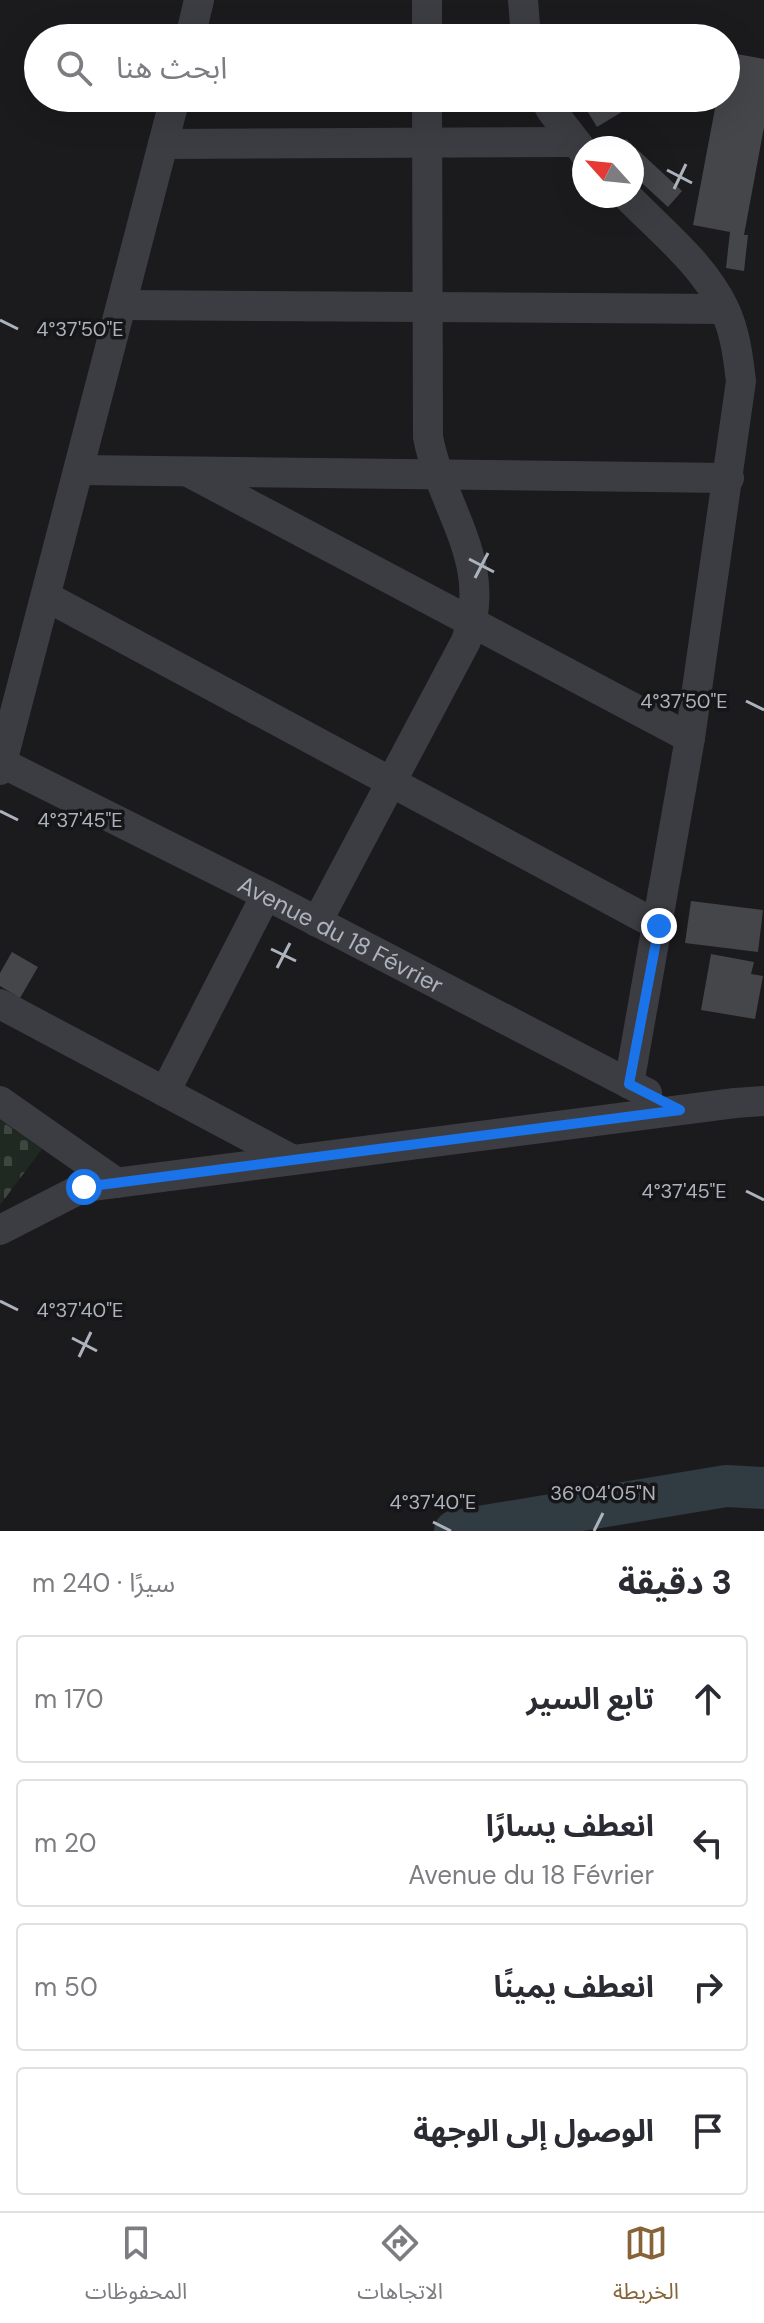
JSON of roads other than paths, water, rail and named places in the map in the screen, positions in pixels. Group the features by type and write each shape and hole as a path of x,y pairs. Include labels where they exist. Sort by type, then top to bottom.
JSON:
{"street":[{"path":"193,24 199,0"},
{"path":"427,0 427,24"},
{"path":"523,0 525,24"},
{"path":"1,765 171,112"},
{"path":"317,922 472,624 476,599 466,542 437,474 428,437 427,112"},
{"path":"555,112 572,137"},
{"path":"163,144 427,143 572,147"},
{"path":"629,1084 690,738 741,381 736,343 724,309 702,272 639,208"},
{"path":"122,305 724,309"},
{"path":"80,470 729,478"},
{"path":"187,472 690,738"},
{"path":"47,597 659,926"},
{"name":"Avenue du 18 Février","path":"1,765 266,895 680,1110"},
{"path":"165,1092 266,895"},
{"path":"0,1004 293,1160"},
{"path":"0,1101 117,1183"},
{"path":"0,1230 84,1187 764,1101"}],"waterway":[{"path":"455,1531 726,1486 764,1488"}]}
